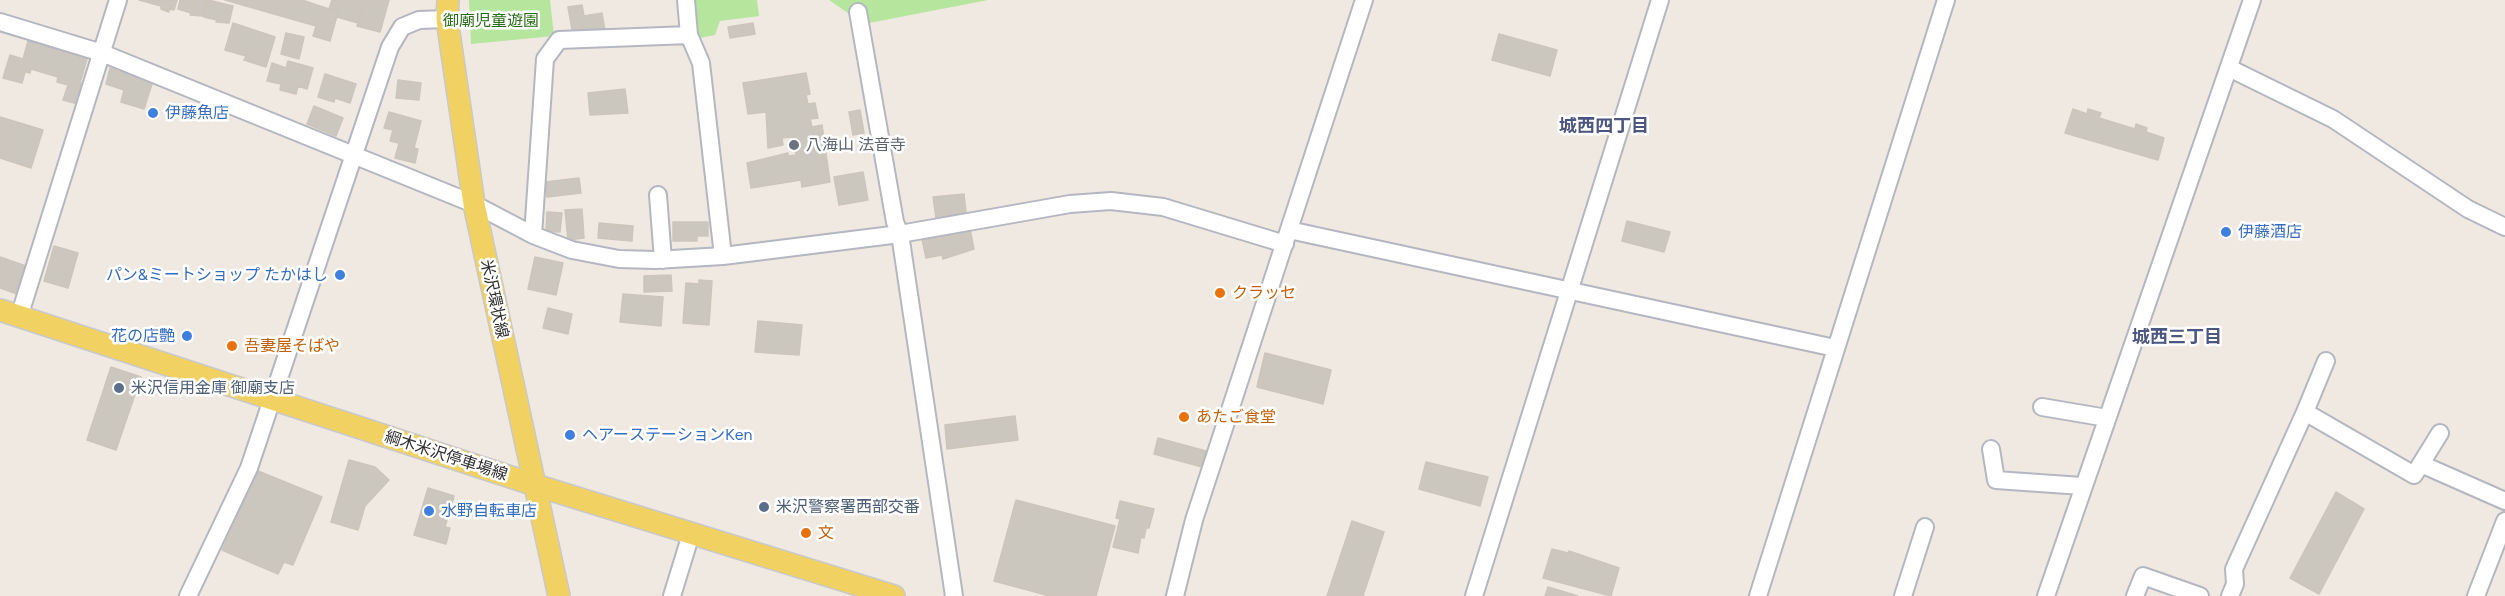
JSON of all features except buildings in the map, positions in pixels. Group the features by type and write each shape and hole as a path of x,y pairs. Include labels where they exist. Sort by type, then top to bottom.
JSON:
{"main road":[{"name":"米沢環状線","path":"448,10 474,204 559,596"},
{"name":"綱木米沢停車場線","path":"10,314 867,592 894,596"}],"street":[{"path":"10,314 102,53 118,0"},
{"path":"686,0 689,35 701,63 723,256"},
{"path":"1175,596 1194,520 1364,0"},
{"path":"1474,596 1660,0"},
{"path":"1758,596 1946,0"},
{"path":"2046,596 2082,486 2252,0"},
{"path":"188,596 249,468 390,47 402,27 448,10"},
{"path":"858,12 895,222 900,234 954,596"},
{"path":"0,22 102,53 474,204 533,235 572,250 619,259 663,260 723,256 900,234 1070,204 1111,201 1163,207 1287,237 1835,348"},
{"path":"533,235 545,59 559,40 689,35"},
{"path":"2229,68 2333,119 2469,209 2505,227"},
{"path":"658,195 663,260"},
{"path":"2230,596 2235,584 2234,569 2326,361"},
{"path":"2042,407 2107,418"},
{"path":"2305,412 2414,475 2440,433"},
{"path":"1991,449 1996,480 2082,486"},
{"path":"2421,464 2505,501"},
{"path":"2476,596 2505,521"},
{"path":"1903,596 1925,527"},
{"path":"672,596 691,534"},
{"path":"2135,596 2143,576 2200,596"}],"green space":[{"name":"御廟児童遊園","path":"469,0 550,0 554,36 471,44"},
{"path":"691,0 757,0 759,16 720,21 715,35 695,39"},
{"path":"829,0 988,0 864,24"}],"place":[{"name":"伊藤魚店","path":"153,113"},
{"name":"八海山 法音寺","path":"794,145"},
{"name":"伊藤酒店","path":"2226,232"},
{"name":"パン&ミートショップ たかはし","path":"340,275"},
{"name":"クラッセ","path":"1220,293"},
{"name":"花の店艶","path":"187,336"},
{"name":"吾妻屋そばや","path":"232,346"},
{"name":"米沢信用金庫 御廟支店","path":"119,388"},
{"name":"あたご食堂","path":"1184,417"},
{"name":"ヘアーステーションKen","path":"570,435"},
{"name":"米沢警察署西部交番","path":"764,507"},
{"name":"水野自転車店","path":"429,511"},
{"name":"文","path":"806,533"}],"district":[{"name":"城西四丁目","path":"1604,127"},
{"name":"城西三丁目","path":"2177,338"}]}
